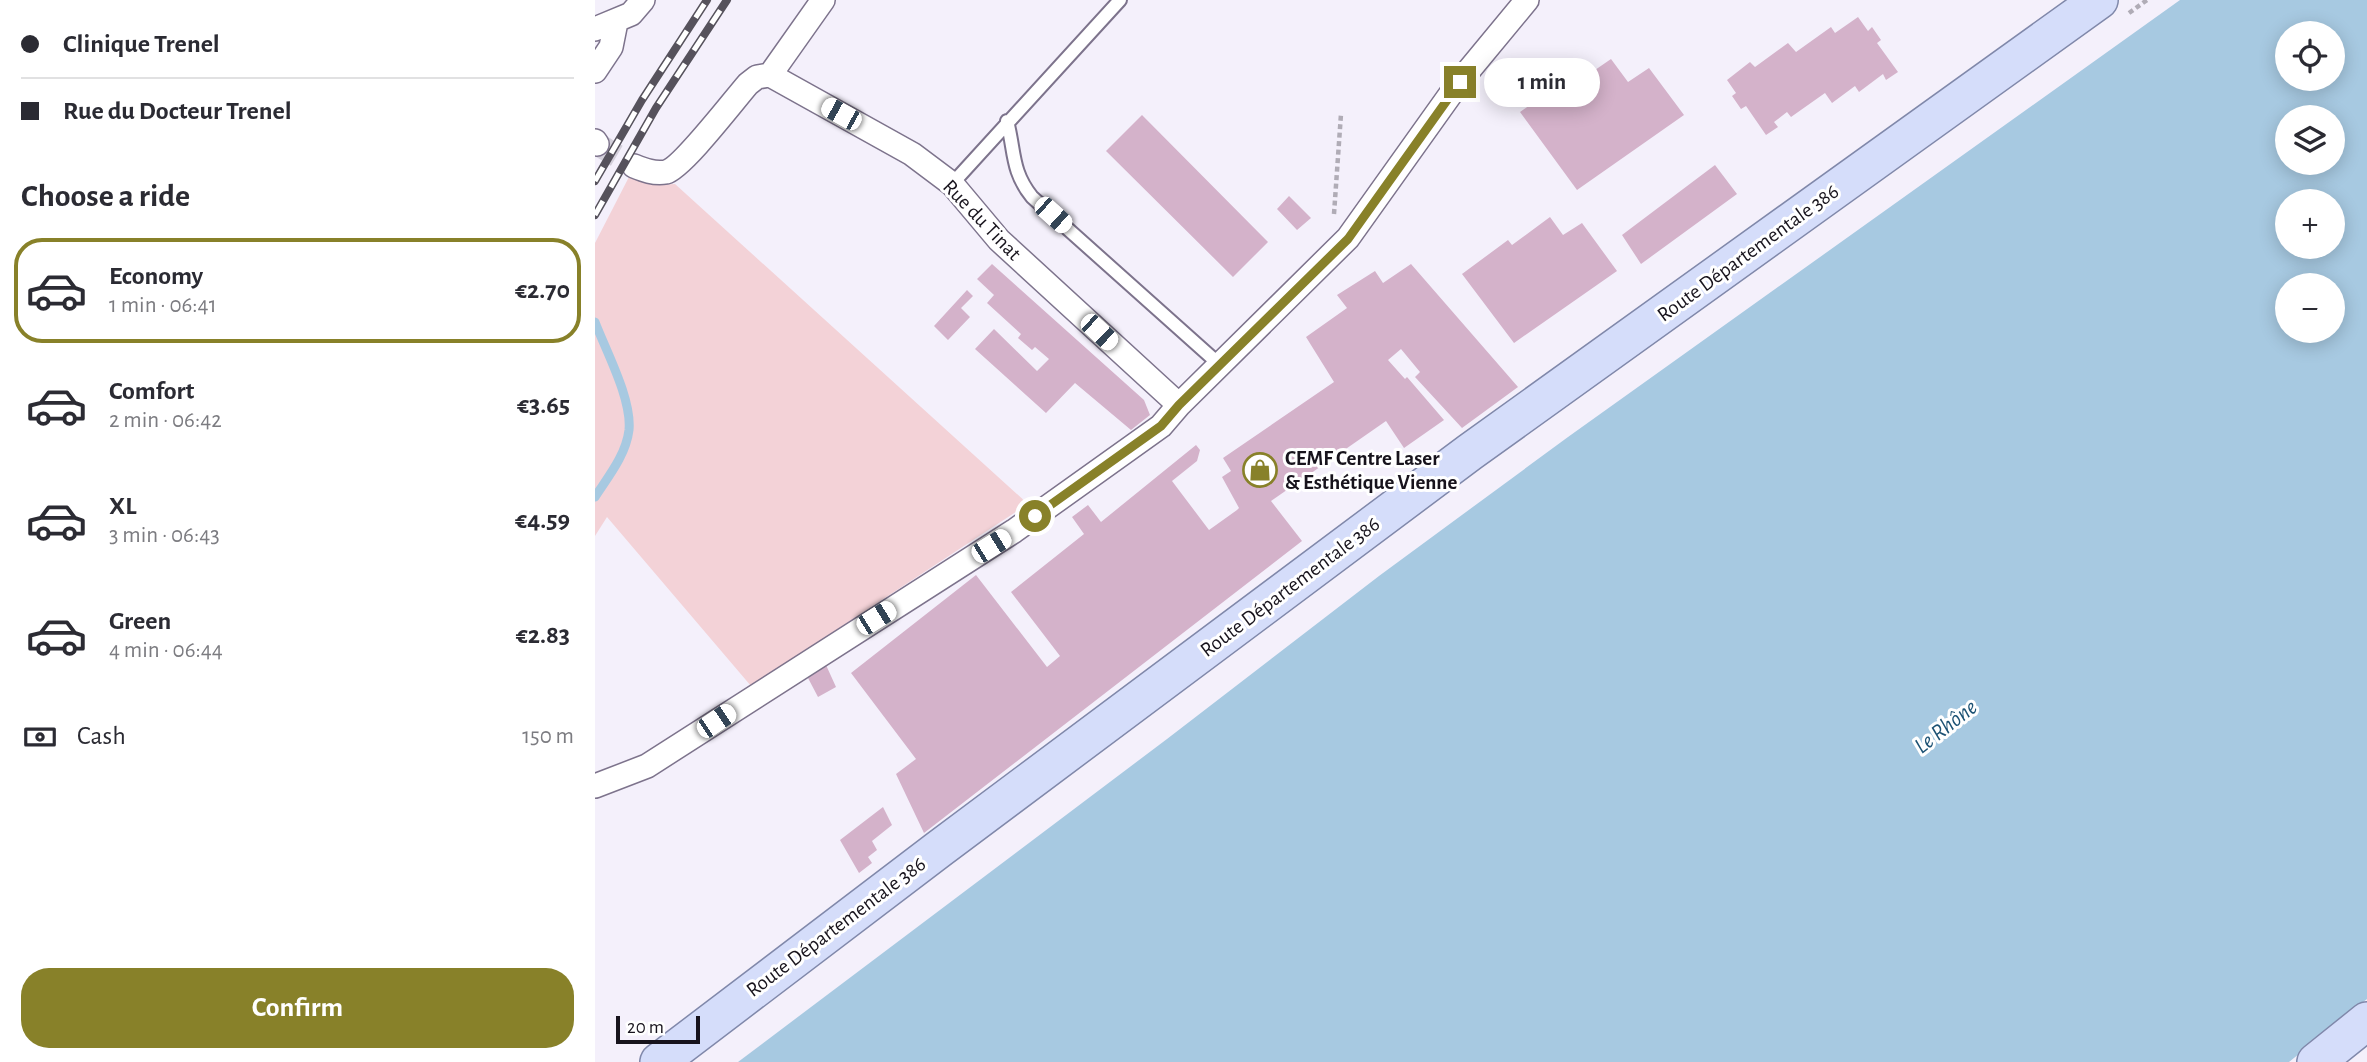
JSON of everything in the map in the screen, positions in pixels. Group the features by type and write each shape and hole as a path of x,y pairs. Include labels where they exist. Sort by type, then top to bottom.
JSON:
{"main road":[{"name":"Route Départementale 386","path":"659,1062 1471,452 2099,0"},
{"path":"2316,1062 2367,1021"}],"street":[{"path":"595,71 611,47 605,25 631,14 643,0"},
{"path":"634,166 650,172 668,172 688,155 748,83 757,77 770,75 823,0"},
{"path":"595,786 647,766 1014,531 1161,426 1179,405 1348,239 1460,82 1527,0"},
{"name":"Rue du Tinat","path":"770,75 912,154 952,184 999,240 1179,405"}],"lane":[{"path":"952,184 1120,0"},
{"path":"1007,121 1013,142 1014,169 1020,183 1032,197 1220,365"}],"path":[{"path":"1341,114 1333,224 1348,239"}],"shaded area":[{"path":"630,175 654,185 675,184 1028,504 751,686 607,517 595,536 595,243"}],"water":[{"name":"Le Rhône","path":"2180,0 2367,0 2367,999 2289,1062 738,1062 1379,576 1568,437"}],"building":[{"path":"1858,17 1868,31 1872,27 1881,40 1877,43 1898,72 1886,80 1883,74 1859,92 1855,86 1832,103 1825,93 1791,117 1787,112 1774,122 1778,127 1766,135 1746,106 1741,109 1732,96 1736,93 1727,80 1750,62 1755,67 1788,43 1796,52 1831,27 1835,33"},
{"path":"1611,59 1628,82 1649,68 1684,115 1577,190 1520,112 1572,75 1579,81"},
{"path":"1142,115 1268,242 1233,277 1106,151"},
{"path":"1715,165 1737,194 1641,264 1622,235"},
{"path":"1289,196 1311,218 1297,230 1277,209"},
{"path":"1550,217 1563,235 1582,223 1617,271 1514,343 1462,274 1508,240 1512,245"},
{"path":"992,264 1144,400 1150,415 1131,430 1075,383 1046,413 975,349 994,329 1037,371 1049,359 1018,338 1021,334 987,303 994,295 977,279"},
{"path":"1411,264 1518,387 1462,428 1415,377 1420,372 1401,349 1388,360 1405,379 1407,377 1444,420 1404,448 1386,421 1271,501 1302,541 924,833 896,774 916,759 851,673 976,575 1047,667 1060,656 1011,592 1084,534 1072,517 1088,505 1101,522 1196,445 1200,450 1197,461 1172,481 1209,530 1237,510 1239,508 1222,477 1231,471 1223,458 1334,382 1306,337 1347,308 1337,295 1375,271 1383,283"},
{"path":"967,290 973,296 961,308 970,317 948,340 934,326"},
{"path":"826,665 836,687 818,697 808,678"},
{"path":"883,807 892,825 872,841 877,850 868,857 872,863 859,873 840,840"}],"waterway":[{"path":"595,322 627,404 629,418 627,439 620,457 595,497"}],"tunnel":[{"path":"597,144 634,166"}],"railway":[{"path":"595,181 642,100 707,0"},
{"path":"595,215 656,108 727,0"}],"place":[{"name":"CEMF Centre Laser & Esthétique Vienne","path":"1260,470"}],"route":[{"path":"1035,516 1161,426 1179,405 1348,239 1460,82"}]}
